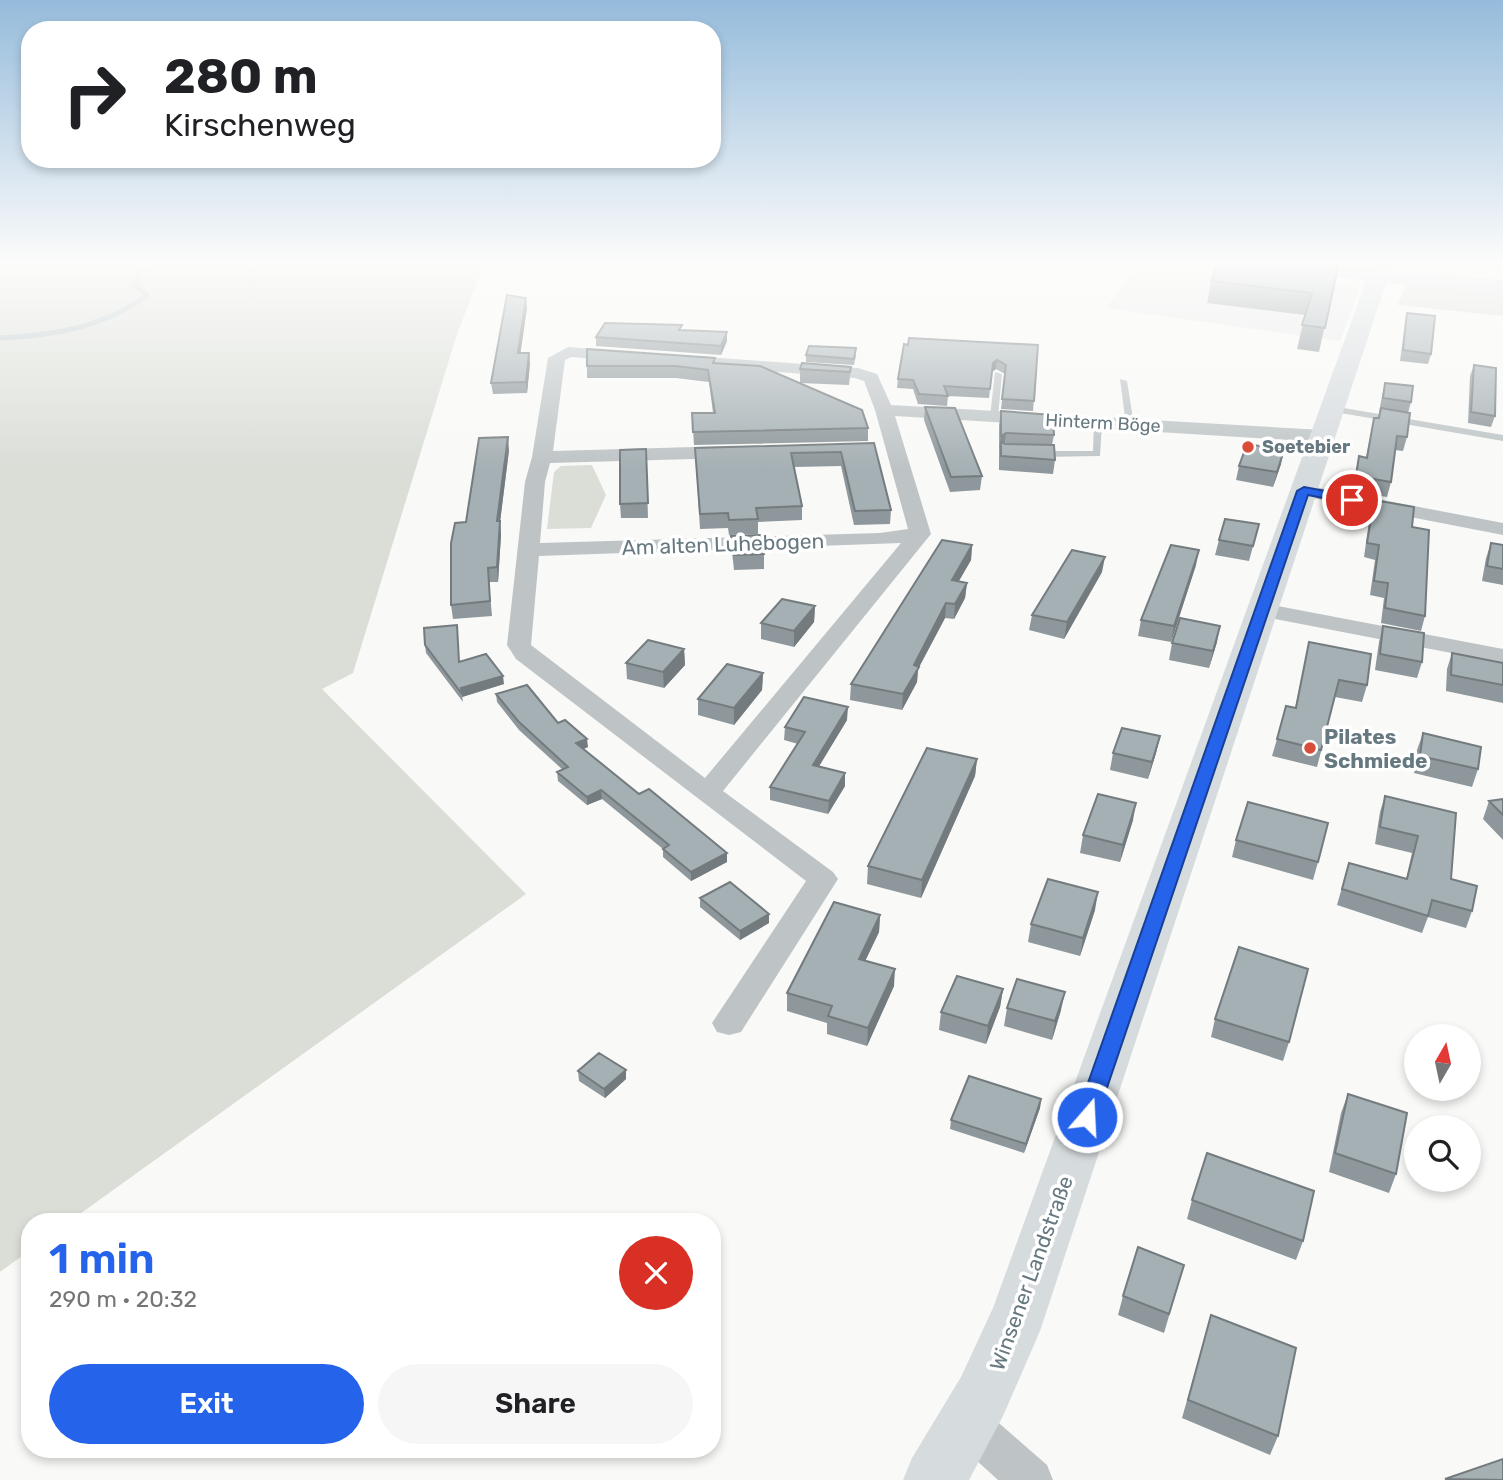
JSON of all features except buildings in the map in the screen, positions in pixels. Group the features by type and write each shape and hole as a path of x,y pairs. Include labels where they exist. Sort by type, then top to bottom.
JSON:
{"main road":[{"name":"Winsener Landstraße","path":"934,1480 969,1425 1001,1361 1021,1308 1359,331"}],"street":[{"path":"707,793 920,534 888,449 884,411 871,378 858,373 568,352 557,358 542,457 535,482 519,645 525,654 707,793 822,880 729,1023"},
{"name":"Hinterm Böge","path":"884,411 1130,425 1327,423"},
{"path":"542,457 746,452"},
{"path":"1304,491 1503,528"},
{"name":"Am alten Luhebogen","path":"527,550 880,539 920,534"},
{"path":"1262,610 1503,656"},
{"path":"969,1425 1031,1480"}],"lane":[{"path":"994,417 998,374"},
{"path":"1124,381 1130,425"},
{"path":"1030,454 1097,454 1098,423"},
{"path":"1327,423 1503,438"}],"shaded area":[{"path":"0,331 458,331 353,673 322,689 526,894 81,1213 21,1213 21,1257 0,1272"},
{"path":"1270,331 1344,331 1340,341"},
{"path":"592,465 606,495 591,528 547,529 554,472 561,466"}],"waterway":[{"path":"0,338 63,331"}],"place":[{"name":"Soetebier","path":"1248,447"},
{"name":"Pilates Schmiede","path":"1310,748"}],"route":[{"path":"1087,1117 1304,491 1352,500"}]}
